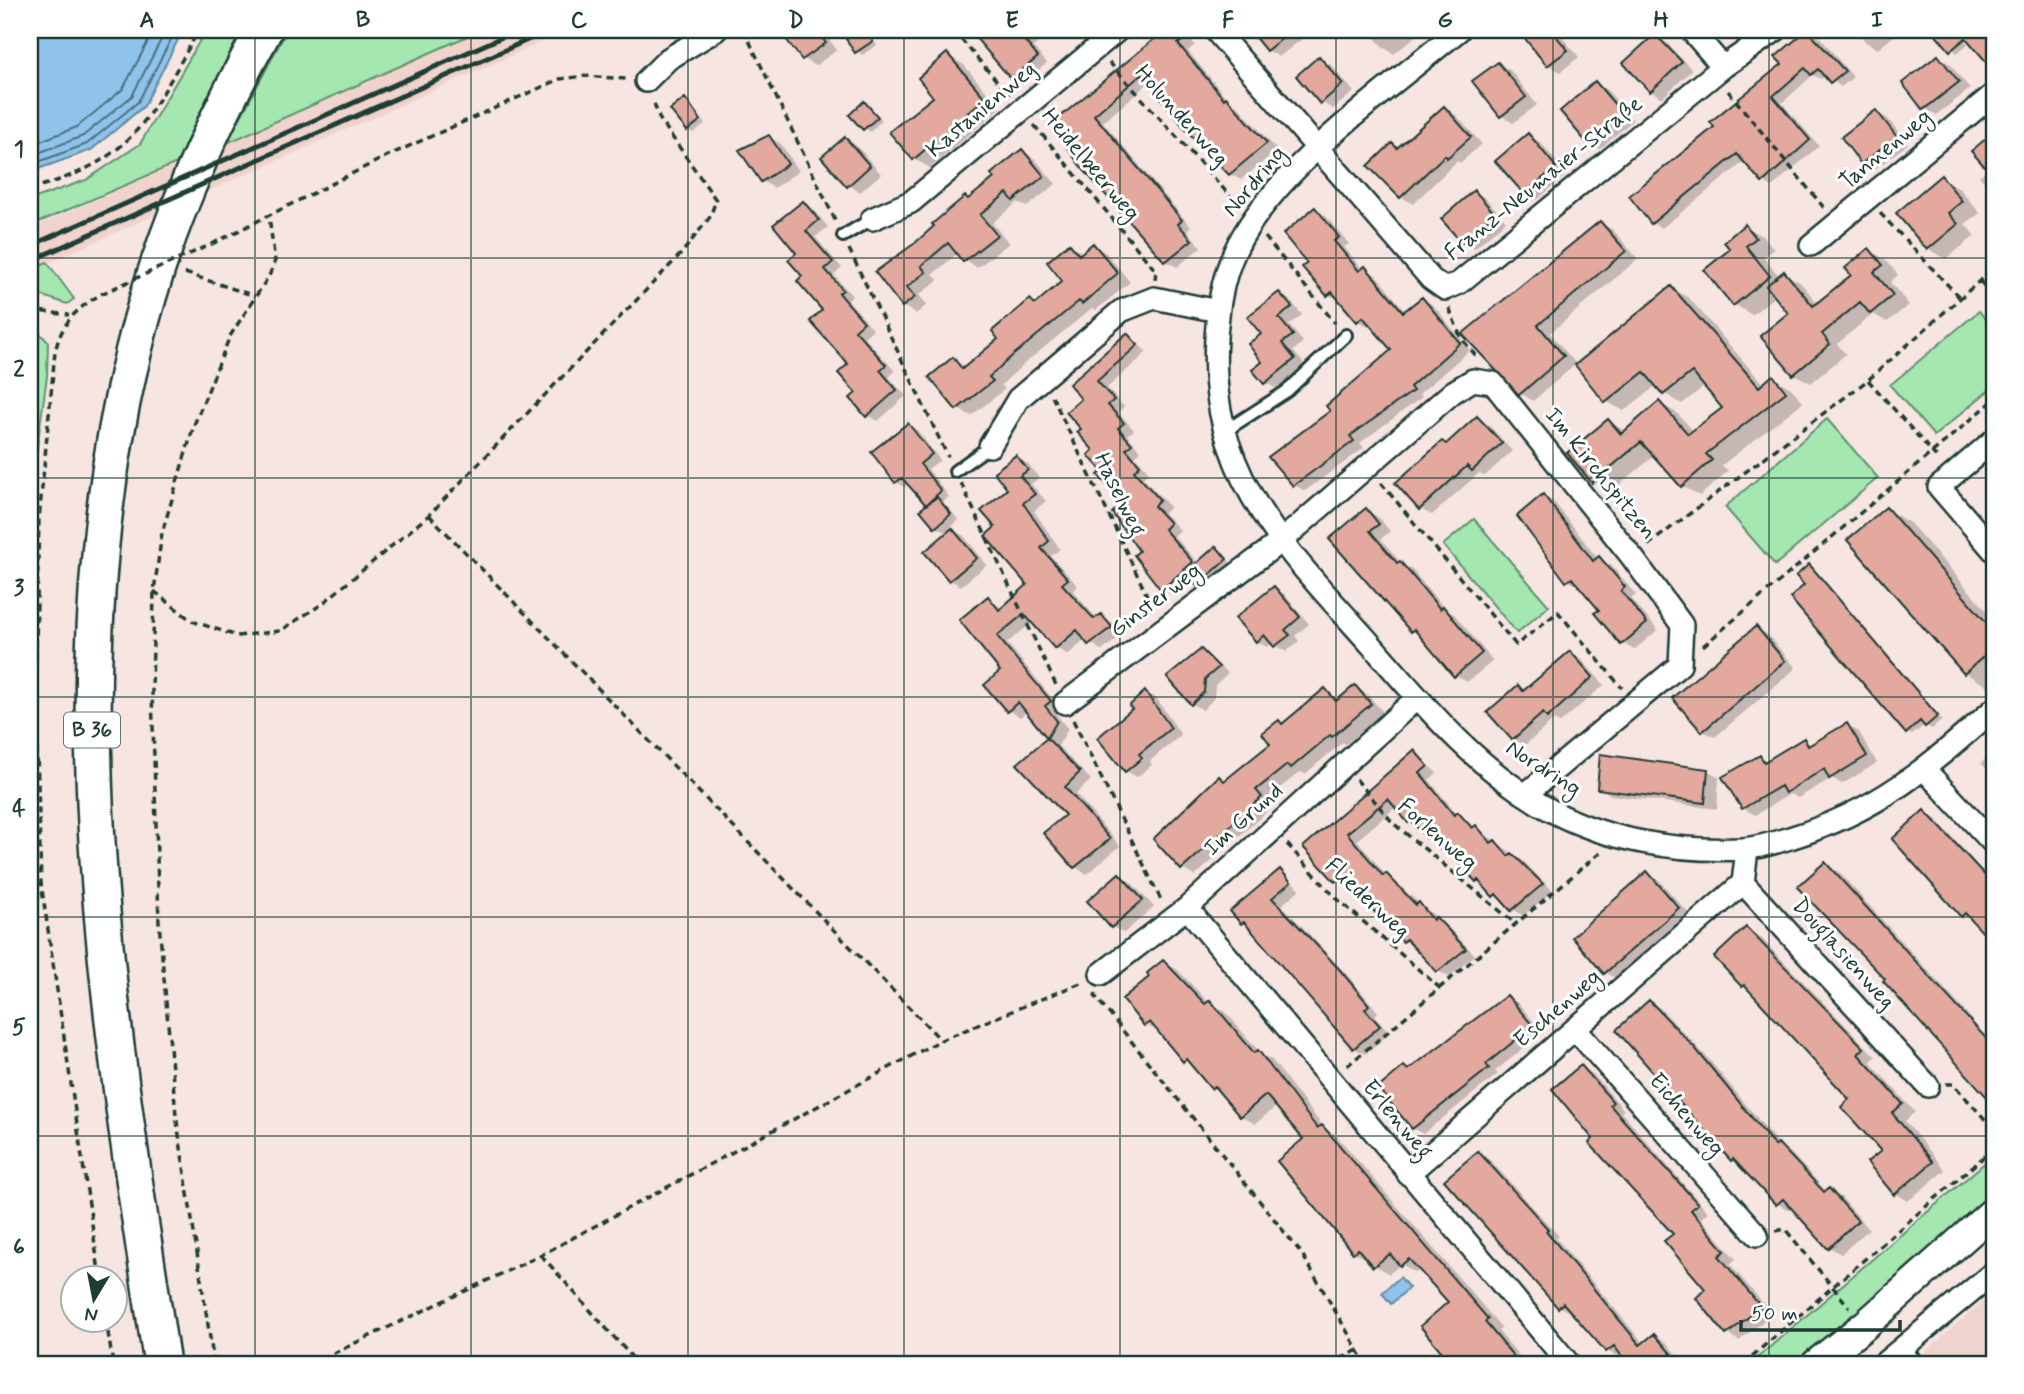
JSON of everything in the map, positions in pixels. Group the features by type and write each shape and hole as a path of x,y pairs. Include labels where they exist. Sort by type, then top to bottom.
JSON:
{"main road":[{"name":"B 36","path":"162,1364 106,978 92,737 94,629 103,516 122,405 149,296 174,218 219,111 264,30"}],"street":[{"path":"646,81 668,59 716,30"},
{"name":"Kastanienweg","path":"872,219 911,202 1118,30"},
{"name":"Franz-Neumaier-Straße","path":"1215,30 1431,279 1445,289 1459,283 1723,67 1776,30"},
{"name":"Nordring","path":"1458,30 1284,181 1252,220 1235,250 1223,284 1214,366 1224,431 1245,487 1280,542 1417,698 1486,765 1552,811 1586,826 1653,844 1747,849 1825,827 1892,794 1925,770 1994,709"},
{"path":"1691,30 1723,67"},
{"name":"Tannenweg","path":"1811,245 1994,94"},
{"path":"990,446 1018,399 1121,312 1154,298 1218,311"},
{"path":"1280,542 1453,392 1473,380 1493,383"},
{"name":"Im Kirchspitzen","path":"1493,383 1632,557 1682,625 1680,665"},
{"path":"1994,440 1939,487 1994,551"},
{"name":"Ginsterweg","path":"1065,703 1280,542"},
{"path":"1526,794 1680,665"},
{"name":"Im Grund","path":"1101,974 1187,908 1417,698"},
{"path":"1925,770 1994,844"},
{"path":"1743,883 1747,849"},
{"name":"Eschenweg","path":"1408,1174 1743,883"},
{"name":"Douglasienweg","path":"1743,883 1928,1086"},
{"name":"Erlenweg","path":"1187,908 1569,1364"},
{"name":"Eichenweg","path":"1575,1029 1757,1236"},
{"path":"1816,1364 1865,1325 1994,1211"},
{"path":"1883,1364 1990,1285"}],"lane":[{"path":"843,236 872,219"},
{"path":"1224,431 1287,391 1346,335"},
{"path":"955,471 990,446"},
{"path":"1904,1347 1919,1364"}],"path":[{"path":"30,189 69,178 106,159 130,140 149,116 200,30"},
{"name":"Heidelbeerweg","path":"953,30 1156,271 1154,298"},
{"name":"Holunderweg","path":"1097,49 1252,220 1346,335"},
{"path":"1723,67 1727,90 1838,224"},
{"path":"98,1264 41,883 35,686 38,519 55,352 60,332 69,315 101,294 269,217 304,195 375,161 559,79 585,76 646,81 659,118 716,200 710,217 681,254 429,515 322,604 280,631 237,636 192,621 154,592"},
{"path":"1867,200 1960,298"},
{"path":"214,1364 176,1115 159,922 152,692 154,592 162,533 194,425 230,336 275,261 269,217"},
{"path":"1632,557 1868,380 1994,268"},
{"path":"185,273 255,296"},
{"path":"1980,281 1994,298"},
{"path":"1445,289 1453,323 1461,338 1487,369 1493,383"},
{"path":"30,310 69,315"},
{"name":"Haselweg","path":"1044,378 1163,628"},
{"path":"1868,380 1952,476"},
{"path":"1680,665 1994,400"},
{"path":"1367,467 1516,645 1558,612 1634,703"},
{"path":"429,515 941,1040"},
{"path":"30,519 38,519"},
{"name":"Forlenweg","path":"1344,764 1392,824 1516,925"},
{"name":"Fliederweg","path":"1274,829 1335,897 1441,989"},
{"path":"1330,1081 1620,835"},
{"path":"312,1364 541,1255 941,1040 1101,974"},
{"path":"1101,974 1095,996 1302,1254 1366,1364"},
{"path":"1928,1086 1953,1084 1994,1129"},
{"path":"1743,1364 1994,1148"},
{"path":"1757,1236 1785,1229 1834,1286"},
{"path":"541,1255 638,1364"},
{"path":"1988,1333 1994,1328"},
{"path":"108,1334 113,1364"},
{"path":"1330,1364 1358,1350"}],"shaded area":[{"path":"481,30 569,30 30,271 30,229"},
{"path":"1983,1301 1994,1314 1994,1364 1911,1364"}],"green space":[{"path":"206,30 247,30 197,119 177,163 30,226 30,200 86,180 140,144"},
{"path":"287,30 481,30 227,143"},
{"path":"47,262 74,299 67,304 43,296 30,299 30,269"},
{"path":"1979,311 1994,329 1994,386 1934,436 1890,385"},
{"path":"30,323 48,342 47,376 30,498"},
{"path":"1827,419 1878,478 1775,565 1725,507"},
{"path":"1474,519 1549,606 1517,633 1443,545"},
{"path":"1994,1155 1994,1194 1800,1364 1750,1364"}],"water":[{"path":"30,30 183,30 144,106 91,150 30,172"},
{"path":"1400,1277 1409,1288 1391,1304 1382,1293"}],"building":[{"path":"779,30 816,30 826,43 802,60"},
{"path":"860,30 866,30 873,41 855,53 846,39"},
{"path":"969,30 1035,30 1024,40 1038,57 1011,79"},
{"path":"1165,30 1196,30 1178,44 1224,99 1226,97 1267,143 1229,175 1186,130 1142,74 1094,115 1182,220 1178,224 1192,240 1165,262 1081,167 1063,142 1069,137 1055,121"},
{"path":"1249,30 1292,30 1266,51"},
{"path":"1518,30 1551,30 1568,50 1547,66"},
{"path":"1807,30 1845,71 1830,83 1818,69 1811,75 1805,68 1773,96 1810,140 1762,183 1737,154 1651,224 1629,196 1714,127 1710,122 1782,64 1775,57"},
{"path":"1932,30 1994,30 1994,71 1966,38 1950,51"},
{"path":"1655,34 1682,62 1650,92 1623,63"},
{"path":"947,53 985,98 913,160 889,132 933,97 918,78"},
{"path":"1938,55 1959,82 1923,110 1902,83"},
{"path":"1319,56 1343,84 1320,104 1296,76"},
{"path":"1498,62 1526,97 1500,117 1472,81"},
{"path":"1595,81 1622,113 1587,143 1560,111"},
{"path":"685,98 701,120 687,131 670,110"},
{"path":"864,101 878,117 863,130 849,115"},
{"path":"1444,106 1471,137 1447,158 1445,155 1400,198 1368,166 1392,143 1397,148"},
{"path":"1876,110 1897,137 1861,164 1841,137"},
{"path":"1994,132 1994,177 1971,151"},
{"path":"1528,133 1556,167 1524,194 1495,161"},
{"path":"769,135 788,164 761,182 739,150"},
{"path":"845,137 870,166 847,187 821,157"},
{"path":"1022,149 1044,176 1013,201 1007,193 980,215 997,235 963,262 948,243 921,266 926,272 907,287 915,297 902,307 875,272 915,243 934,226 932,224 965,196 968,199 994,178 991,174"},
{"path":"1941,175 1962,201 1948,213 1958,224 1927,250 1896,213"},
{"path":"1474,190 1495,214 1462,243 1441,219"},
{"path":"803,201 819,220 806,231 833,262 825,269 843,290 839,293 864,322 855,330 886,365 880,370 897,390 866,417 850,398 856,393 838,373 848,364 810,321 822,310 797,281 802,276 788,260 796,253 773,225"},
{"path":"1315,207 1339,237 1334,241 1359,271 1365,266 1403,312 1422,297 1460,343 1410,387 1413,391 1350,436 1354,441 1293,486 1268,457 1330,411 1326,406 1391,350 1363,317 1357,322 1332,292 1327,296 1302,267 1307,263 1283,234"},
{"path":"1600,221 1626,251 1538,325 1564,356 1519,395 1462,334"},
{"path":"1745,224 1756,238 1746,246 1770,276 1733,306 1704,270 1730,249 1724,242"},
{"path":"1069,243 1079,255 1093,243 1118,273 1082,304 1079,301 1011,357 989,377 993,381 956,410 929,377 953,357 962,369 998,339 992,331 1030,299 1035,304 1062,281 1047,262"},
{"path":"1869,248 1883,265 1874,272 1893,295 1870,314 1860,302 1822,334 1830,344 1793,375 1760,336 1788,313 1766,286 1784,271 1813,306 1851,275 1845,268"},
{"path":"1671,286 1759,387 1773,375 1786,392 1706,454 1712,460 1681,487 1641,442 1592,483 1567,453 1608,419 1621,434 1659,401 1688,434 1722,408 1692,372 1663,395 1644,372 1605,403 1575,365"},
{"path":"1279,292 1292,307 1279,318 1293,335 1282,343 1295,359 1264,384 1252,370 1262,362 1248,344 1261,334 1247,317"},
{"path":"1127,333 1138,345 1097,381 1114,400 1108,405 1124,423 1118,428 1132,444 1126,449 1140,465 1134,471 1160,500 1154,506 1170,523 1164,529 1193,562 1161,590 1134,555 1139,551 1112,513 1123,503 1098,475 1102,471 1088,455 1093,450 1077,432 1081,429 1066,412 1081,399 1069,384"},
{"path":"1477,416 1502,443 1472,471 1467,466 1419,510 1395,483 1442,441 1446,444"},
{"path":"908,423 932,454 920,464 941,491 926,505 902,478 895,483 871,452"},
{"path":"1016,455 1028,470 1020,476 1035,494 1023,503 1049,541 1041,548 1068,579 1062,584 1094,619 1101,614 1112,627 1088,645 1077,630 1055,649 1024,614 997,636 1051,701 1045,706 1057,721 1047,738 1018,702 1007,712 984,685 1000,671 959,620 988,596 999,610 1027,585 985,536 995,527 981,511 1007,489 994,472"},
{"path":"1543,494 1593,561 1599,556 1625,587 1621,591 1647,623 1621,645 1594,613 1599,610 1572,578 1566,582 1517,516"},
{"path":"937,497 951,514 935,528 920,510"},
{"path":"1886,507 1994,631 1994,647 1964,674 1847,540"},
{"path":"1366,508 1379,524 1370,531 1397,563 1400,561 1440,609 1443,606 1482,653 1454,677 1414,629 1411,632 1329,539"},
{"path":"952,528 977,558 949,581 924,552"},
{"path":"1216,546 1227,559 1197,586 1185,573"},
{"path":"1809,564 1938,716 1925,727 1920,721 1906,734 1790,598 1804,585 1796,576"},
{"path":"1274,586 1300,617 1285,630 1290,635 1274,647 1264,635 1256,642 1235,618"},
{"path":"1756,626 1785,661 1702,732 1672,698"},
{"path":"1201,649 1219,667 1205,679 1204,692 1191,705 1167,677"},
{"path":"1570,651 1593,677 1547,718 1543,713 1512,740 1487,712 1518,685 1523,691"},
{"path":"1355,685 1371,704 1291,768 1287,765 1256,790 1262,797 1181,870 1153,839 1219,776 1224,781 1270,744 1262,733 1279,720 1282,724 1325,688 1336,701"},
{"path":"1145,691 1171,728 1139,754 1142,758 1125,772 1097,738 1132,709 1129,706"},
{"path":"1847,723 1867,756 1829,779 1824,769 1785,793 1781,786 1742,809 1722,777 1760,755 1764,762 1804,738 1808,746"},
{"path":"1047,738 1080,772 1065,787 1110,839 1074,868 1043,833 1065,815 1017,764"},
{"path":"1414,750 1428,766 1420,773 1454,815 1458,812 1472,828 1476,825 1491,843 1495,840 1508,856 1512,853 1543,884 1511,911 1496,894 1493,897 1478,880 1476,882 1446,849 1443,852 1429,835 1426,838 1411,820 1408,823 1388,799 1347,833 1383,876 1386,873 1416,905 1419,902 1433,920 1436,917 1466,949 1437,972 1406,939 1403,942 1387,926 1359,894 1356,897 1340,878 1335,882 1303,847"},
{"path":"1600,754 1708,769 1705,803 1597,789"},
{"path":"1924,810 1994,885 1994,945 1965,913 1961,917 1892,839"},
{"path":"1825,862 1994,1047 1994,1105 1883,981 1885,979 1797,887"},
{"path":"1280,869 1291,882 1272,898 1340,970 1369,1005 1365,1009 1380,1026 1353,1049 1244,922 1241,924 1230,911"},
{"path":"1647,871 1679,908 1604,974 1572,937"},
{"path":"1119,873 1143,900 1111,928 1087,901"},
{"path":"1746,927 1864,1048 1858,1054 1903,1104 1892,1113 1933,1162 1894,1195 1867,1162 1881,1151 1841,1107 1849,1099 1744,985 1742,987 1714,957"},
{"path":"1163,960 1205,1004 1210,1000 1254,1053 1258,1050 1317,1128 1322,1125 1488,1319 1485,1322 1520,1364 1452,1364 1420,1326 1448,1302 1409,1259 1400,1266 1390,1254 1373,1267 1358,1249 1353,1253 1277,1161 1303,1139 1266,1095 1240,1117 1214,1086 1211,1089 1186,1059 1183,1062 1150,1022 1144,1026 1122,999 1149,977 1147,973"},
{"path":"1507,995 1533,1026 1486,1064 1489,1068 1412,1129 1378,1088 1404,1066 1408,1070"},
{"path":"1649,1000 1695,1048 1775,1146 1778,1143 1824,1192 1829,1188 1858,1221 1828,1249 1783,1199 1776,1205 1733,1159 1731,1161 1616,1030"},
{"path":"1581,1065 1613,1102 1610,1105 1698,1204 1691,1210 1725,1251 1719,1256 1761,1307 1726,1335 1696,1298 1705,1289 1664,1241 1673,1234 1589,1143 1593,1139 1552,1089"},
{"path":"1478,1151 1548,1229 1546,1231 1640,1345 1654,1334 1680,1364 1617,1364 1624,1359 1614,1346 1606,1352 1563,1303 1558,1308 1444,1180"}],"railway":[{"path":"30,246 518,30"},
{"path":"30,261 550,30"}]}
